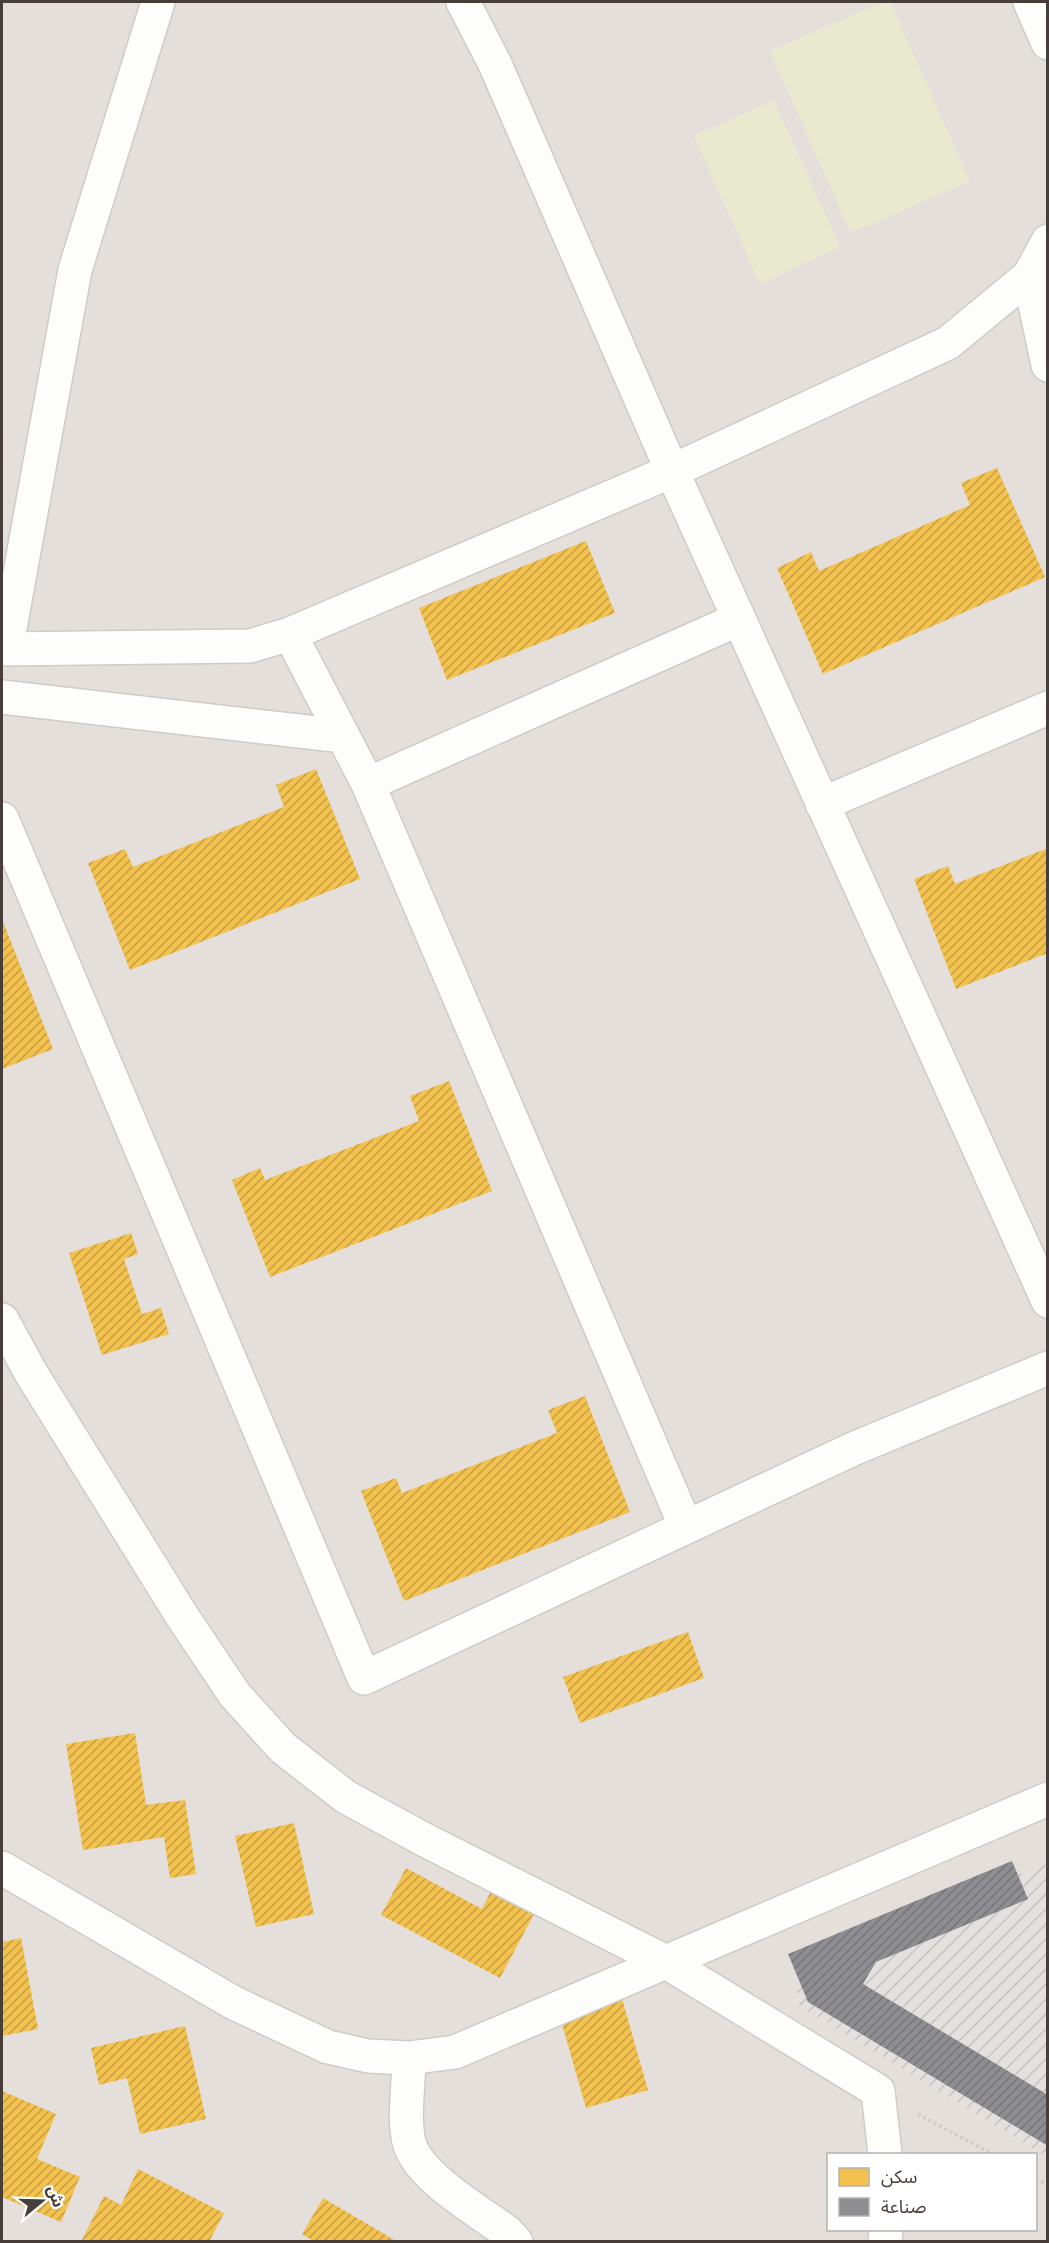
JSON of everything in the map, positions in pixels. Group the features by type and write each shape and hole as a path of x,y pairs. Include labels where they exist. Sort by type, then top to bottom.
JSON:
{"street":[{"path":"158,2 75,270 10,628 2,647 250,646 290,634 672,471 948,343 1029,276 1047,241"},
{"path":"463,2 495,64 672,471 1047,1301"},
{"path":"1030,2 1047,43"},
{"path":"1029,276 1047,365"},
{"path":"368,784 739,619"},
{"path":"290,634 368,784 686,1527"},
{"path":"2,698 343,736"},
{"path":"822,804 1047,708"},
{"path":"2,819 364,1678 853,1449 1047,1368"},
{"path":"2,1320 31,1373 182,1616 235,1695 283,1748 346,1797 475,1866 666,1962 878,2091 885,2153"},
{"path":"2,1868 234,2003 328,2047 368,2056 410,2058 455,2052 1047,1798"},
{"path":"410,2058 407,2126 410,2144 434,2179 516,2241"}],"path":[{"path":"878,2091 990,2153"}],"shaded area":[{"path":"2,2 1047,2 1047,2241 2,2242"},
{"path":"1047,1864 1047,2157 796,2004 800,1956"}],"green space":[{"path":"883,2 890,2 970,181 851,233 770,51"},
{"path":"774,100 840,247 760,284 694,136"}],"building: سكن":[{"path":"997,468 1045,577 823,674 777,568 811,552 819,571 970,505 961,483"},
{"path":"586,541 615,613 447,680 419,608"},
{"path":"316,769 360,879 130,970 88,863 125,849 133,867 284,807 276,785"},
{"path":"1048,848 1048,953 956,989 914,879 948,866 955,884"},
{"path":"2,919 53,1049 2,1069"},
{"path":"449,1081 492,1191 270,1277 232,1180 260,1168 265,1180 419,1121 410,1096"},
{"path":"131,1233 138,1254 124,1259 142,1314 161,1308 169,1334 102,1355 69,1253"},
{"path":"585,1396 630,1512 404,1601 361,1491 396,1478 402,1493 557,1433 548,1410"},
{"path":"688,1632 704,1678 580,1723 563,1677"},
{"path":"135,1733 146,1805 185,1800 196,1874 170,1878 164,1837 83,1850 66,1744"},
{"path":"294,1823 314,1914 256,1927 235,1836"},
{"path":"406,1868 482,1909 492,1889 535,1912 500,1978 381,1915"},
{"path":"21,1938 38,2029 2,2036 2,1942"},
{"path":"622,1999 648,2090 586,2108 560,2017"},
{"path":"185,2026 206,2119 140,2134 127,2078 99,2085 91,2048"},
{"path":"2,2091 56,2114 37,2159 80,2177 61,2222 2,2197"},
{"path":"138,2169 224,2213 209,2242 81,2242 104,2196 121,2205"},
{"path":"323,2198 398,2242 315,2242 302,2234"}],"building: صناعة":[{"path":"1012,1861 1028,1899 876,1962 863,1984 1048,2095 1048,2146 808,2002 788,1954"}]}
